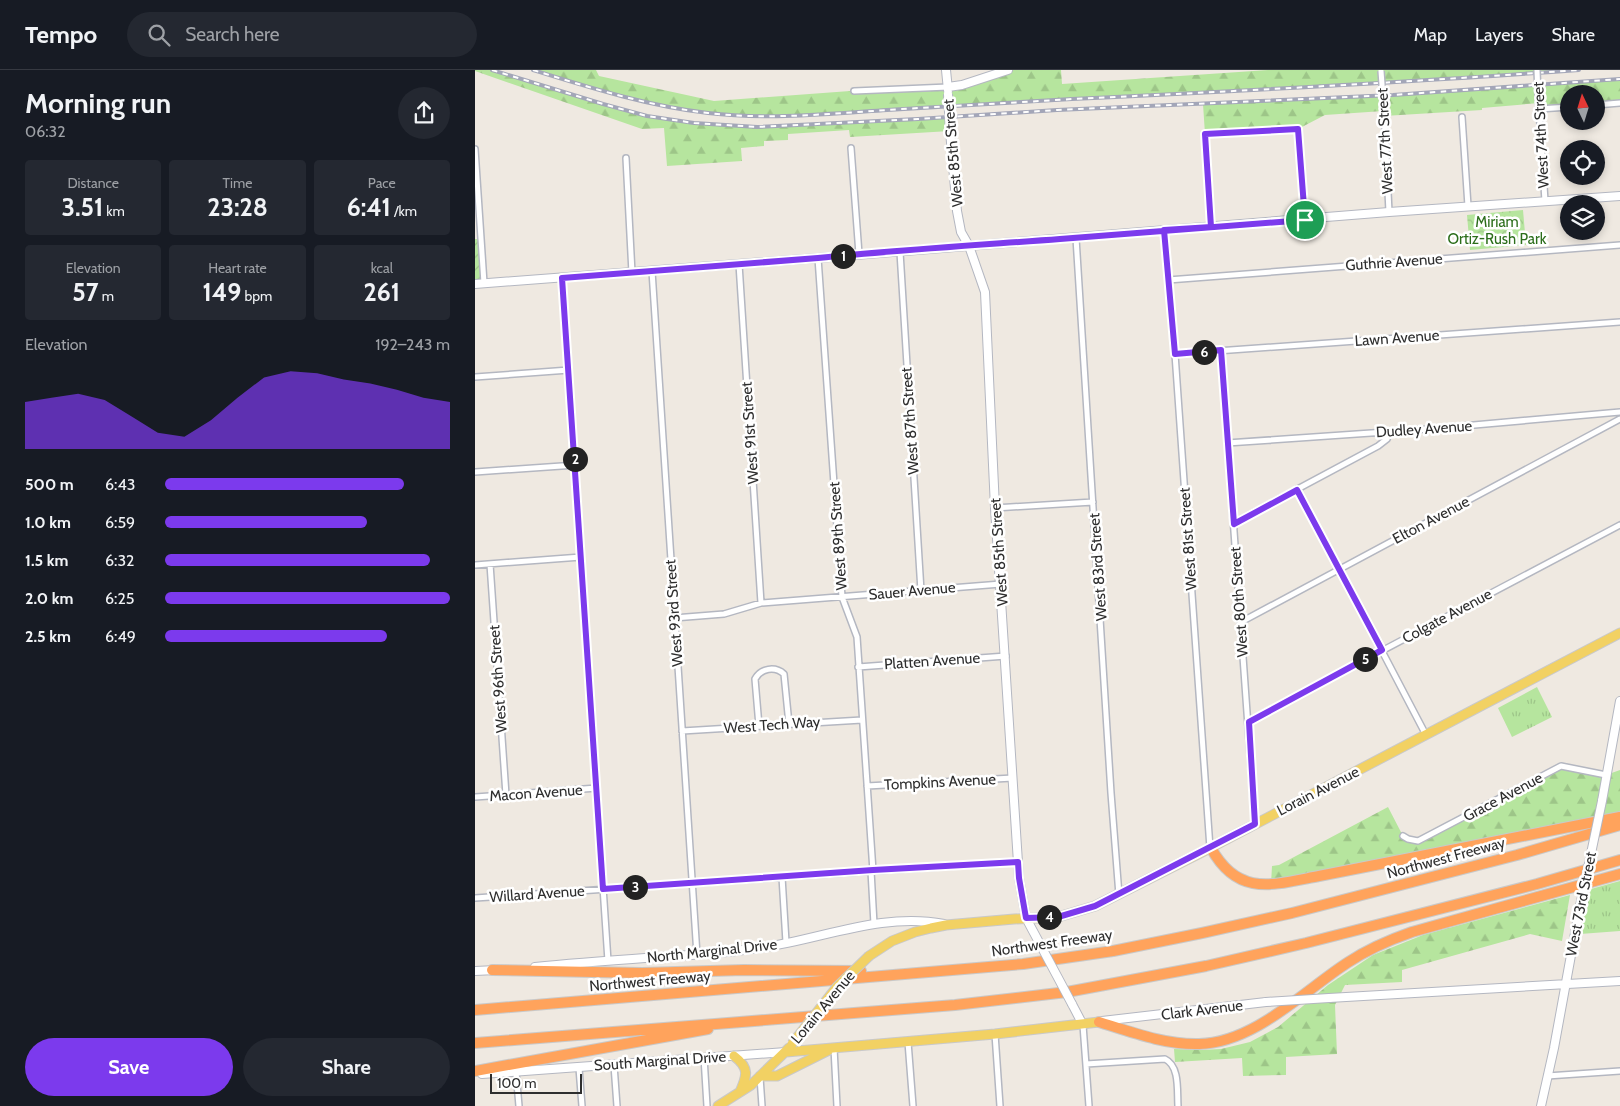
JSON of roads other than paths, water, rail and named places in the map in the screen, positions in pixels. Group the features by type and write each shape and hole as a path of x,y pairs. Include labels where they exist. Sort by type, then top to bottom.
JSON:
{"highway":[{"path":"1211,848 1218,861 1233,876 1253,884 1271,884 1620,817"},
{"name":"Northwest Freeway","path":"475,1010 1023,964 1113,951 1292,913 1508,857 1620,825"},
{"path":"475,1042 955,1005 1067,992 1207,966 1306,944 1537,884 1620,860"},
{"path":"1099,1022 1172,1042 1200,1044 1228,1040 1260,1025 1352,960 1390,940 1412,932 1620,874"},
{"path":"493,970 642,973 744,970 927,972"},
{"path":"475,1072 763,1020"}],"main road":[{"name":"Lorain Avenue","path":"718,1106 740,1093 786,1052 837,987 869,956 898,939 915,932 946,925 1058,917 1095,906 1211,848 1620,632"},
{"name":"Clark Avenue","path":"786,1052 995,1034 1099,1022"},
{"path":"760,1076 777,1076 833,1048"},
{"path":"734,1056 743,1064 745,1069 746,1078 740,1093"}],"street":[{"name":"West 85th Street","path":"946,70 957,211 961,232 969,246 985,292 995,508 1019,878 1026,918 1083,1025"},
{"path":"854,91 948,91 1008,70"},
{"name":"West 77th Street","path":"1381,70 1389,212"},
{"name":"West 74th Street","path":"1537,70 1545,201"},
{"path":"1605,104 1620,103"},
{"path":"1539,109 1560,108"},
{"path":"1462,117 1468,206"},
{"path":"1211,227 1205,134 1298,129 1305,220"},
{"path":"851,148 859,254"},
{"path":"475,149 484,283"},
{"path":"625,158 632,273"},
{"path":"475,284 1389,212 1620,196"},
{"name":"West 81st Street","path":"1164,230 1175,354 1211,848"},
{"name":"West 83rd Street","path":"1076,238 1119,895"},
{"name":"Guthrie Avenue","path":"1168,280 1620,245"},
{"name":"West 87th Street","path":"900,252 921,591"},
{"name":"West 89th Street","path":"818,258 842,598 857,637 874,924"},
{"name":"West 91st Street","path":"739,264 761,603"},
{"name":"West 93rd Street","path":"652,271 697,955"},
{"path":"562,278 608,961"},
{"name":"Lawn Avenue","path":"1175,354 1620,322"},
{"name":"West 80th Street","path":"1221,350 1255,824"},
{"path":"475,377 569,370"},
{"name":"Dudley Avenue","path":"1227,443 1620,412"},
{"name":"Elton Avenue","path":"1241,622 1620,419"},
{"path":"1234,524 1379,446 1387,439 1390,431"},
{"path":"475,472 575,465"},
{"path":"1297,490 1426,735"},
{"path":"995,508 1093,502"},
{"name":"Colgate Avenue","path":"1249,722 1620,525"},
{"path":"475,565 581,557"},
{"name":"West 96th Street","path":"490,564 506,795"},
{"name":"Sauer Avenue","path":"674,618 725,614 761,603 1001,584"},
{"name":"Platten Avenue","path":"859,667 1006,656"},
{"path":"759,726 755,679 762,671 770,669 776,669 784,674 789,724"},
{"name":"West 73rd Street","path":"1541,1106 1554,1048 1620,701"},
{"name":"West Tech Way","path":"682,731 862,720"},
{"path":"1612,742 1620,739"},
{"name":"Grace Avenue","path":"1403,836 1418,841 1561,766 1606,775"},
{"name":"Tompkins Avenue","path":"867,786 1013,778"},
{"name":"Macon Avenue","path":"475,797 597,788"},
{"name":"Willard Avenue","path":"475,898 1018,862"},
{"path":"782,877 786,942"},
{"name":"North Marginal Drive","path":"475,971 697,955 767,947 874,924 924,921 946,925"},
{"name":"Clark Avenue","path":"1099,1022 1267,1002 1620,981"},
{"path":"1083,1025 1089,1106"},
{"path":"995,1034 1000,1106"},
{"path":"908,1042 913,1106"},
{"path":"833,1048 837,1106"},
{"name":"South Marginal Drive","path":"475,1072 515,1072 579,1068 786,1052"},
{"path":"704,1057 707,1106"},
{"path":"1086,1064 1160,1058 1169,1061 1175,1072 1177,1106"},
{"path":"614,1065 617,1106"},
{"path":"579,1068 581,1106"},
{"path":"1547,1076 1620,1071"},
{"path":"515,1072 519,1106"},
{"path":"760,1076 762,1106"}],"railway":[{"path":"492,70 647,116 694,123 757,127 1057,110 1393,95 1620,79"},
{"path":"533,70 598,90 663,106 708,113 753,116 820,115 1579,70"}],"park label":[{"name":"Miriam Ortiz-Rush Park","path":"1497,230"}]}
